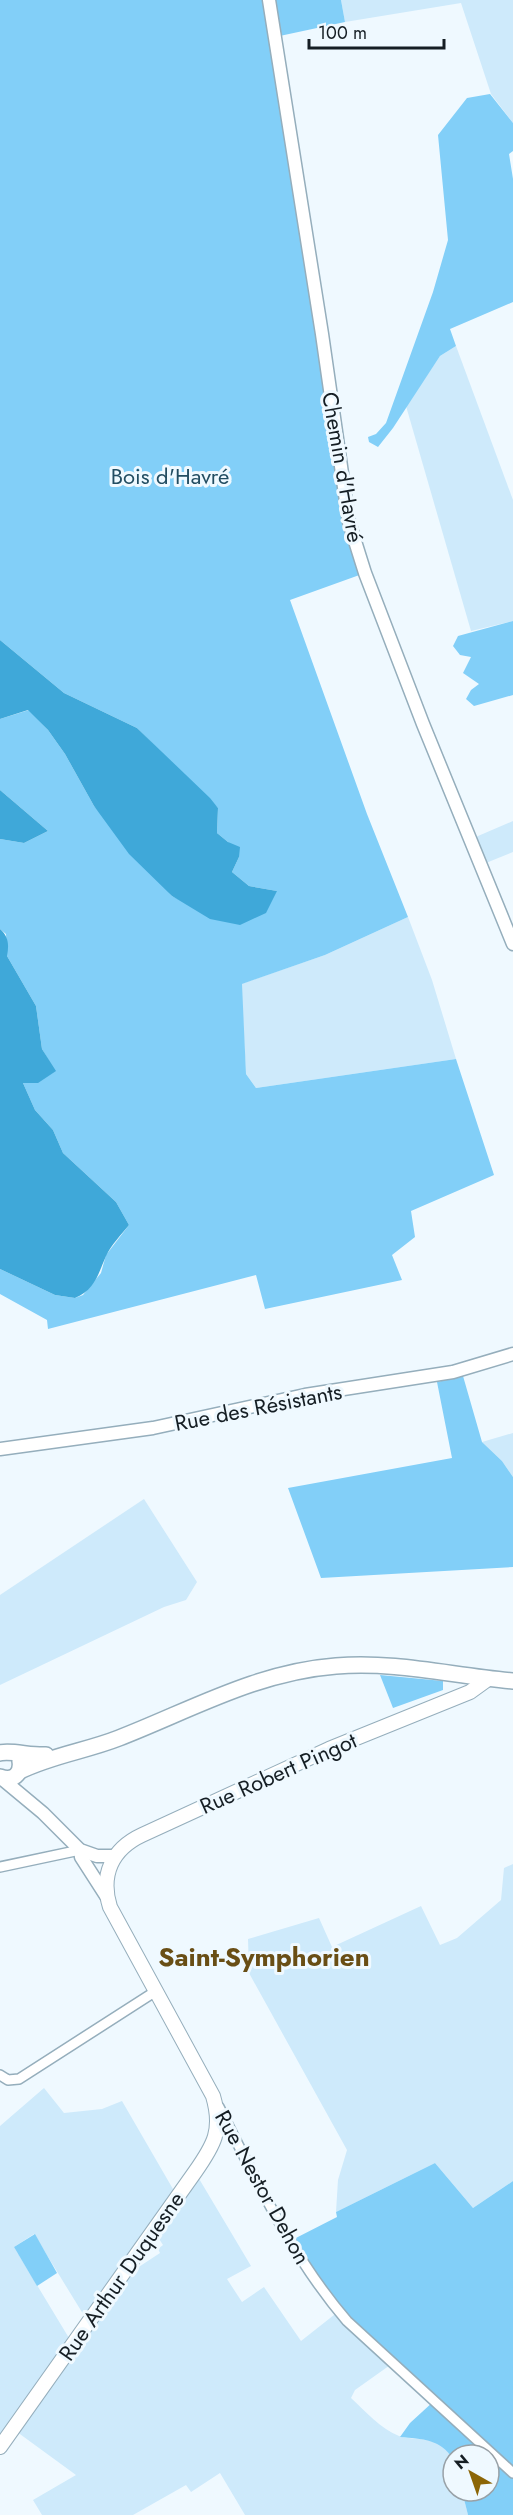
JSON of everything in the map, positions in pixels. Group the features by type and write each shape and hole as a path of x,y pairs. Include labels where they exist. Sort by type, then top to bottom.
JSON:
{"main road":[{"path":"1,1778 11,1779 37,1761 118,1738 252,1683 315,1668 384,1665 440,1670 513,1681"},
{"name":"Rue Robert Pingot","path":"114,1856 127,1843 142,1835 329,1749 470,1692 488,1679"},
{"path":"6,1753 36,1756 61,1754"},
{"path":"6,1753 20,1760 19,1772"},
{"path":"108,1899 106,1877 114,1856"},
{"name":"Rue Nestor Dehon","path":"108,1899 213,2096"},
{"name":"Rue Arthur Duquesne","path":"0,2447 210,2150 218,2121 213,2096"}],"street":[{"name":"Chemin d'Havré","path":"269,0 322,333 340,465 354,541 423,723 513,944"},
{"name":"Rue des Résistants","path":"0,1449 153,1428 305,1395 453,1372 513,1354"},
{"path":"19,1772 23,1797"},
{"name":"Rue Nestor Dehon","path":"1,1778 80,1850 81,1857 108,1899"},
{"path":"0,1867 80,1850 97,1857 114,1856"},
{"path":"0,2075 8,2080 19,2079 156,1991"},
{"name":"Rue Nestor Dehon","path":"213,2096 290,2241 328,2298 347,2321 513,2473"}],"shaded area":[{"path":"341,0 513,0 513,123 491,94 461,3 345,22"},
{"path":"456,346 513,500 513,621 471,631 406,406 440,356"},
{"path":"0,640 64,693 137,728 210,798 218,808 217,833 228,842 240,847 239,857 232,872 249,886 277,891 266,913 240,925 210,919 172,896 129,854 94,806 65,754 48,730 28,710 0,719"},
{"path":"0,790 48,831 24,843 0,839"},
{"path":"513,821 513,852 481,865 471,839"},
{"path":"408,917 432,980 456,1059 256,1088 246,1074 241,984 325,955"},
{"path":"0,929 8,941 7,956 36,1006 42,1049 56,1071 38,1083 23,1083 35,1110 53,1130 63,1153 116,1202 129,1225 108,1252 91,1286 75,1298 55,1295 0,1269"},
{"path":"513,1433 513,1477 502,1461 482,1442"},
{"path":"144,1499 197,1582 186,1600 164,1607 0,1685 0,1595"},
{"path":"513,1864 513,2181 473,2208 435,2163 336,2212 338,2180 347,2150 249,1973 248,1939 319,1918 332,1947 421,1906 440,1945 457,1938 501,1900 504,1868"},
{"path":"44,2088 64,2113 102,2109 122,2101 177,2196 195,2172 251,2266 227,2279 242,2302 264,2287 301,2341 339,2311 393,2363 355,2390 351,2398 392,2433 441,2445 441,2503 465,2503 468,2515 245,2515 220,2473 191,2492 186,2485 133,2515 42,2515 33,2500 76,2475 13,2429 0,2447 0,2126","holes":["154,2231 163,2245 158,2249 160,2253 125,2276","34,2234 88,2322 72,2343 14,2247"]}],"green space":[{"name":"Bois d'Havré","path":"0,0 341,0 345,22 275,37 333,415 365,573 290,600 367,814 408,917 325,955 242,984 246,1074 256,1088 456,1059 494,1175 411,1211 415,1237 392,1255 402,1280 265,1309 256,1275 48,1329 47,1320 0,1294 0,1269 55,1295 75,1298 83,1295 101,1273 106,1255 129,1225 116,1202 63,1153 53,1130 35,1110 23,1083 55,1071 42,1049 36,1006 7,956 6,934 0,929 0,839 24,843 48,831 0,790 0,719 29,710 48,730 65,754 94,806 172,896 188,904 277,891 249,886 232,872 239,857 228,842 217,833 218,808 137,728 64,693 0,640"},
{"path":"490,94 513,123 513,151 509,154 513,179 513,302 450,329 456,346 440,356 378,447 369,442 368,437 376,434 386,423 433,292 448,240 438,135 467,98"},
{"path":"513,621 513,695 474,706 466,699 471,690 479,684 463,673 471,657 460,655 453,646 458,636"},
{"path":"463,1376 482,1442 502,1461 513,1477 513,1567 321,1578 288,1488 452,1458 437,1382"},
{"path":"380,1675 443,1681 443,1690 393,1708"},
{"path":"435,2163 473,2208 513,2181 513,2515 468,2515 465,2503 501,2503 501,2443 441,2443 441,2446 430,2441 400,2437 410,2423 434,2401 347,2321 290,2241 337,2217 336,2212"},
{"path":"35,2234 57,2273 37,2286 14,2247"}],"district":[{"name":"Saint-Symphorien","path":"264,1957"}]}
